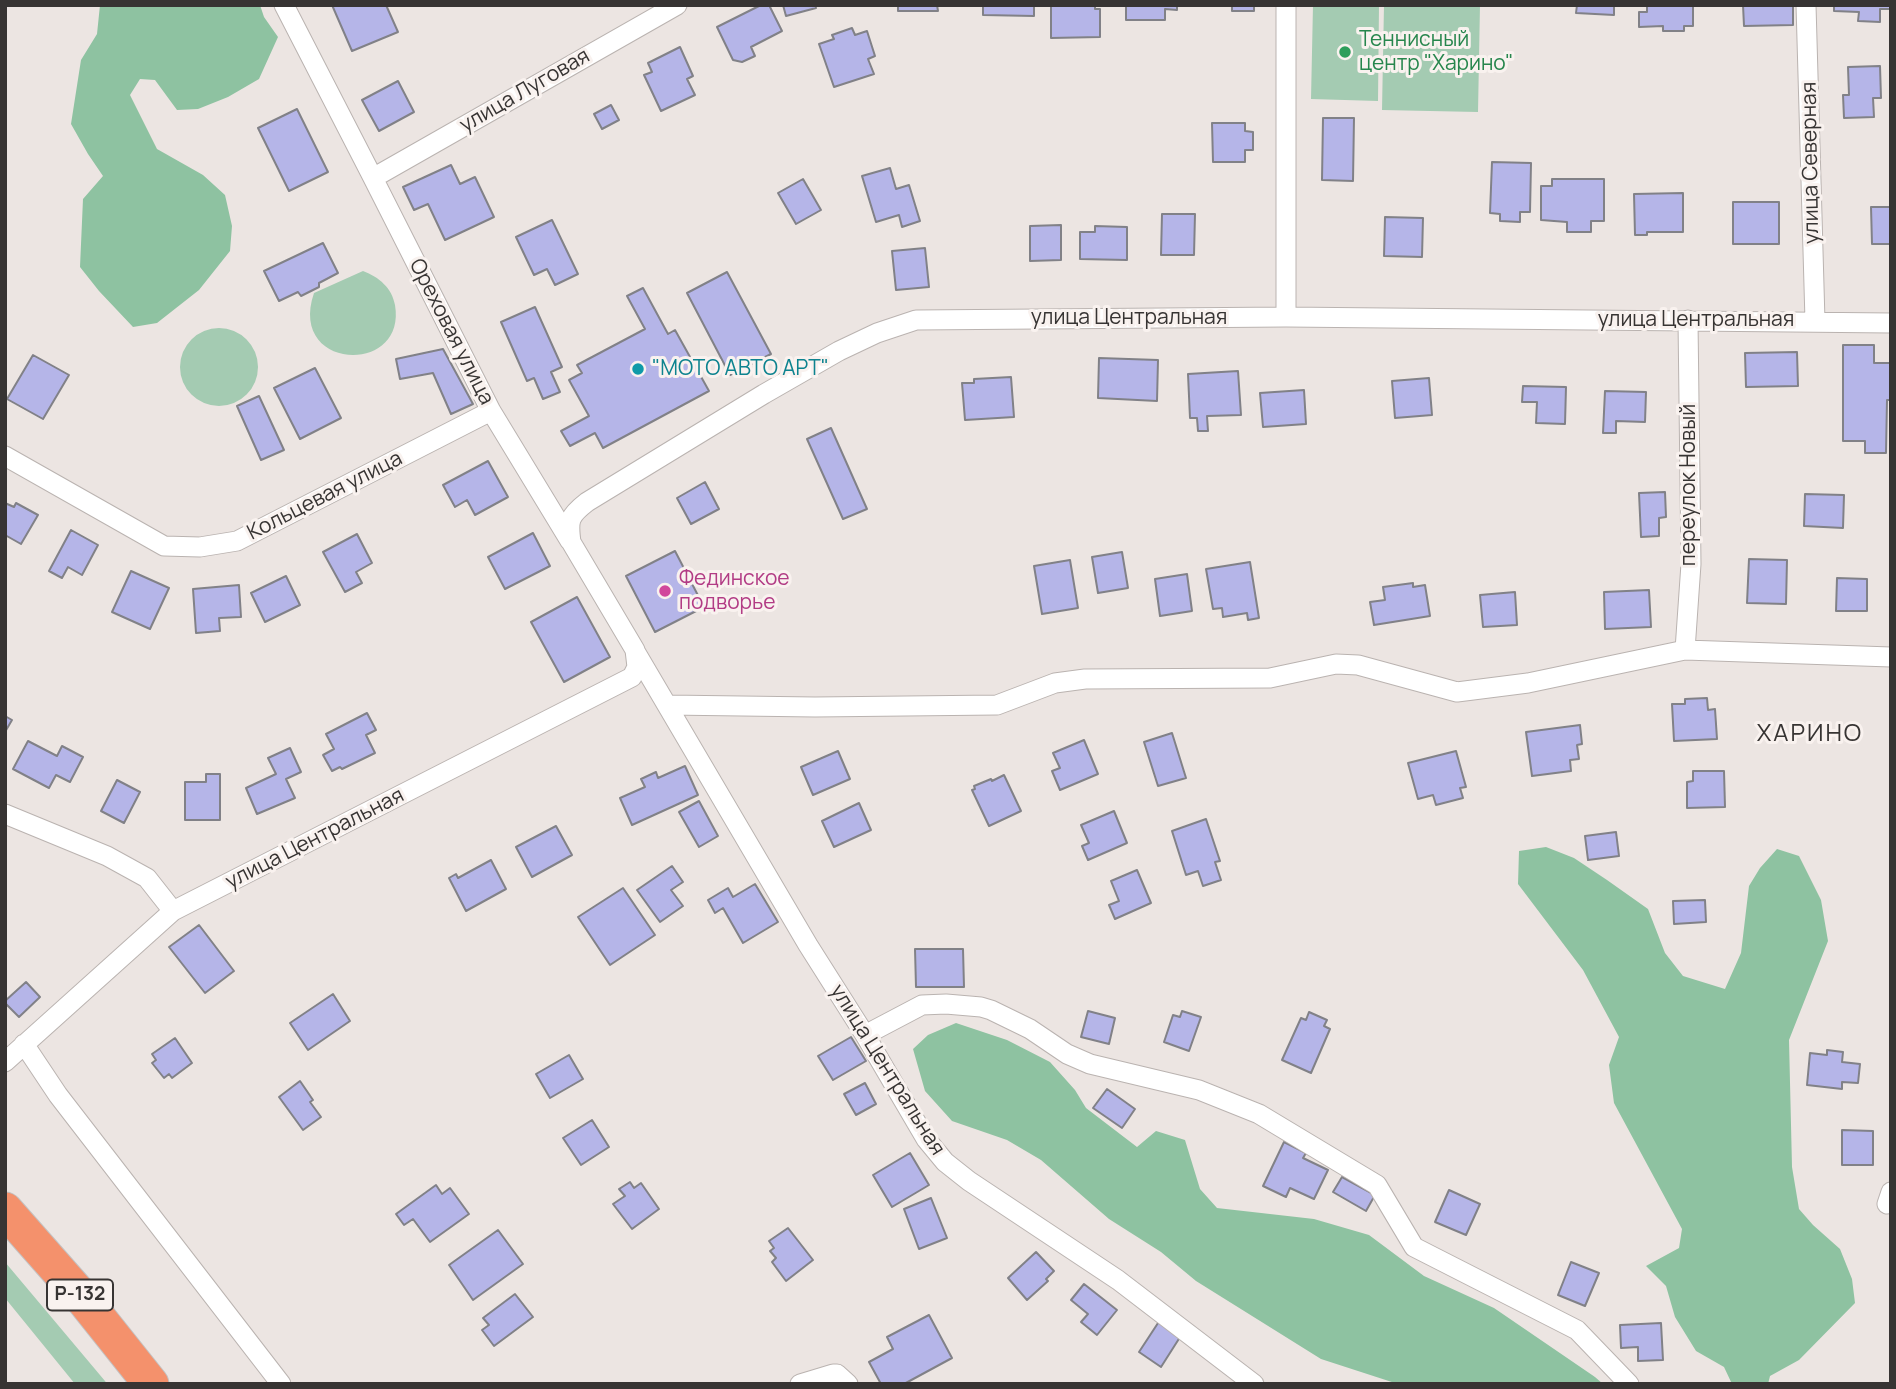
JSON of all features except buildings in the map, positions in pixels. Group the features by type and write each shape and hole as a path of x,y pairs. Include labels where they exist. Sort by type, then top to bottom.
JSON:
{"highway":[{"name":"Р-132","path":"5,1210 80,1295 151,1384"}],"street":[{"name":"Ореховая улица","path":"284,5 491,411 635,650"},
{"name":"улица Луговая","path":"373,178 677,5"},
{"path":"1286,5 1286,317"},
{"path":"1807,5 1815,321"},
{"name":"улица Центральная","path":"571,542 569,523 576,511 587,502 839,351 877,332 916,320 1286,317 1891,323"},
{"name":"переулок Новый","path":"1685,650 1690,565 1688,320"},
{"name":"Кольцевая улица","path":"5,456 164,546 200,547 237,541 491,411"},
{"name":"улица Центральная","path":"635,650 808,945 938,1155 952,1168 1118,1280 1254,1384"},
{"name":"улица Центральная","path":"5,1062 173,911 632,677 637,667 635,650"},
{"path":"668,705 997,705 1055,683 1085,679 1270,678 1336,664 1359,665 1457,692 1528,683 1685,650 1891,657"},
{"path":"5,814 107,856 147,878 173,911"},
{"path":"865,1035 922,1005 981,1007 1030,1029 1067,1054 1090,1064 1199,1090 1259,1114 1377,1185 1414,1247 1577,1330 1629,1384"},
{"path":"23,1044 58,1095 281,1384"},
{"path":"800,1384 835,1374 848,1384"}],"green space":[{"path":"100,5 260,5 264,17 278,37 259,79 228,97 198,109 177,110 155,80 140,79 130,95 157,149 203,175 225,195 232,226 230,251 199,290 157,323 133,327 80,267 83,199 103,176 71,124 81,60 97,34"},
{"name":"Теннисный центр \"Харино\"","path":"1313,5 1379,5 1378,101 1311,99"},
{"path":"1384,5 1480,5 1478,112 1382,110"},
{"path":"363,271 374,276 391,293 395,305 394,328 384,344 368,353 349,355 331,350 317,338 310,319 314,293"},
{"path":"219,328 234,331 246,340 255,352 258,367 255,382 246,394 234,403 219,406 204,403 192,394 183,382 180,367 183,352 192,340 204,331"},
{"path":"1546,847 1574,858 1648,909 1665,953 1683,976 1725,989 1741,953 1749,886 1777,849 1799,856 1821,900 1828,941 1789,1040 1792,1167 1799,1209 1840,1249 1852,1279 1855,1303 1799,1360 1770,1376 1768,1384 1732,1384 1724,1367 1696,1351 1675,1317 1666,1286 1646,1266 1679,1248 1682,1229 1614,1103 1609,1065 1619,1037 1583,970 1518,884 1519,851"},
{"path":"956,1023 1007,1040 1050,1062 1075,1090 1086,1108 1137,1147 1156,1131 1185,1140 1200,1189 1217,1208 1314,1219 1369,1235 1424,1276 1494,1308 1603,1384 1398,1384 1321,1359 1196,1281 1161,1252 1109,1219 1041,1160 1007,1140 952,1121 925,1091 913,1049 928,1035"},
{"path":"5,1262 107,1384 75,1384 5,1298"}],"place":[{"name":"Теннисный центр \"Харино\"","path":"1345,52"},
{"name":"\"МОТО АВТО АРТ\"","path":"638,369"},
{"name":"Фединское подворье","path":"665,591"}],"district":[{"name":"ХАРИНО","path":"1810,734"}]}
